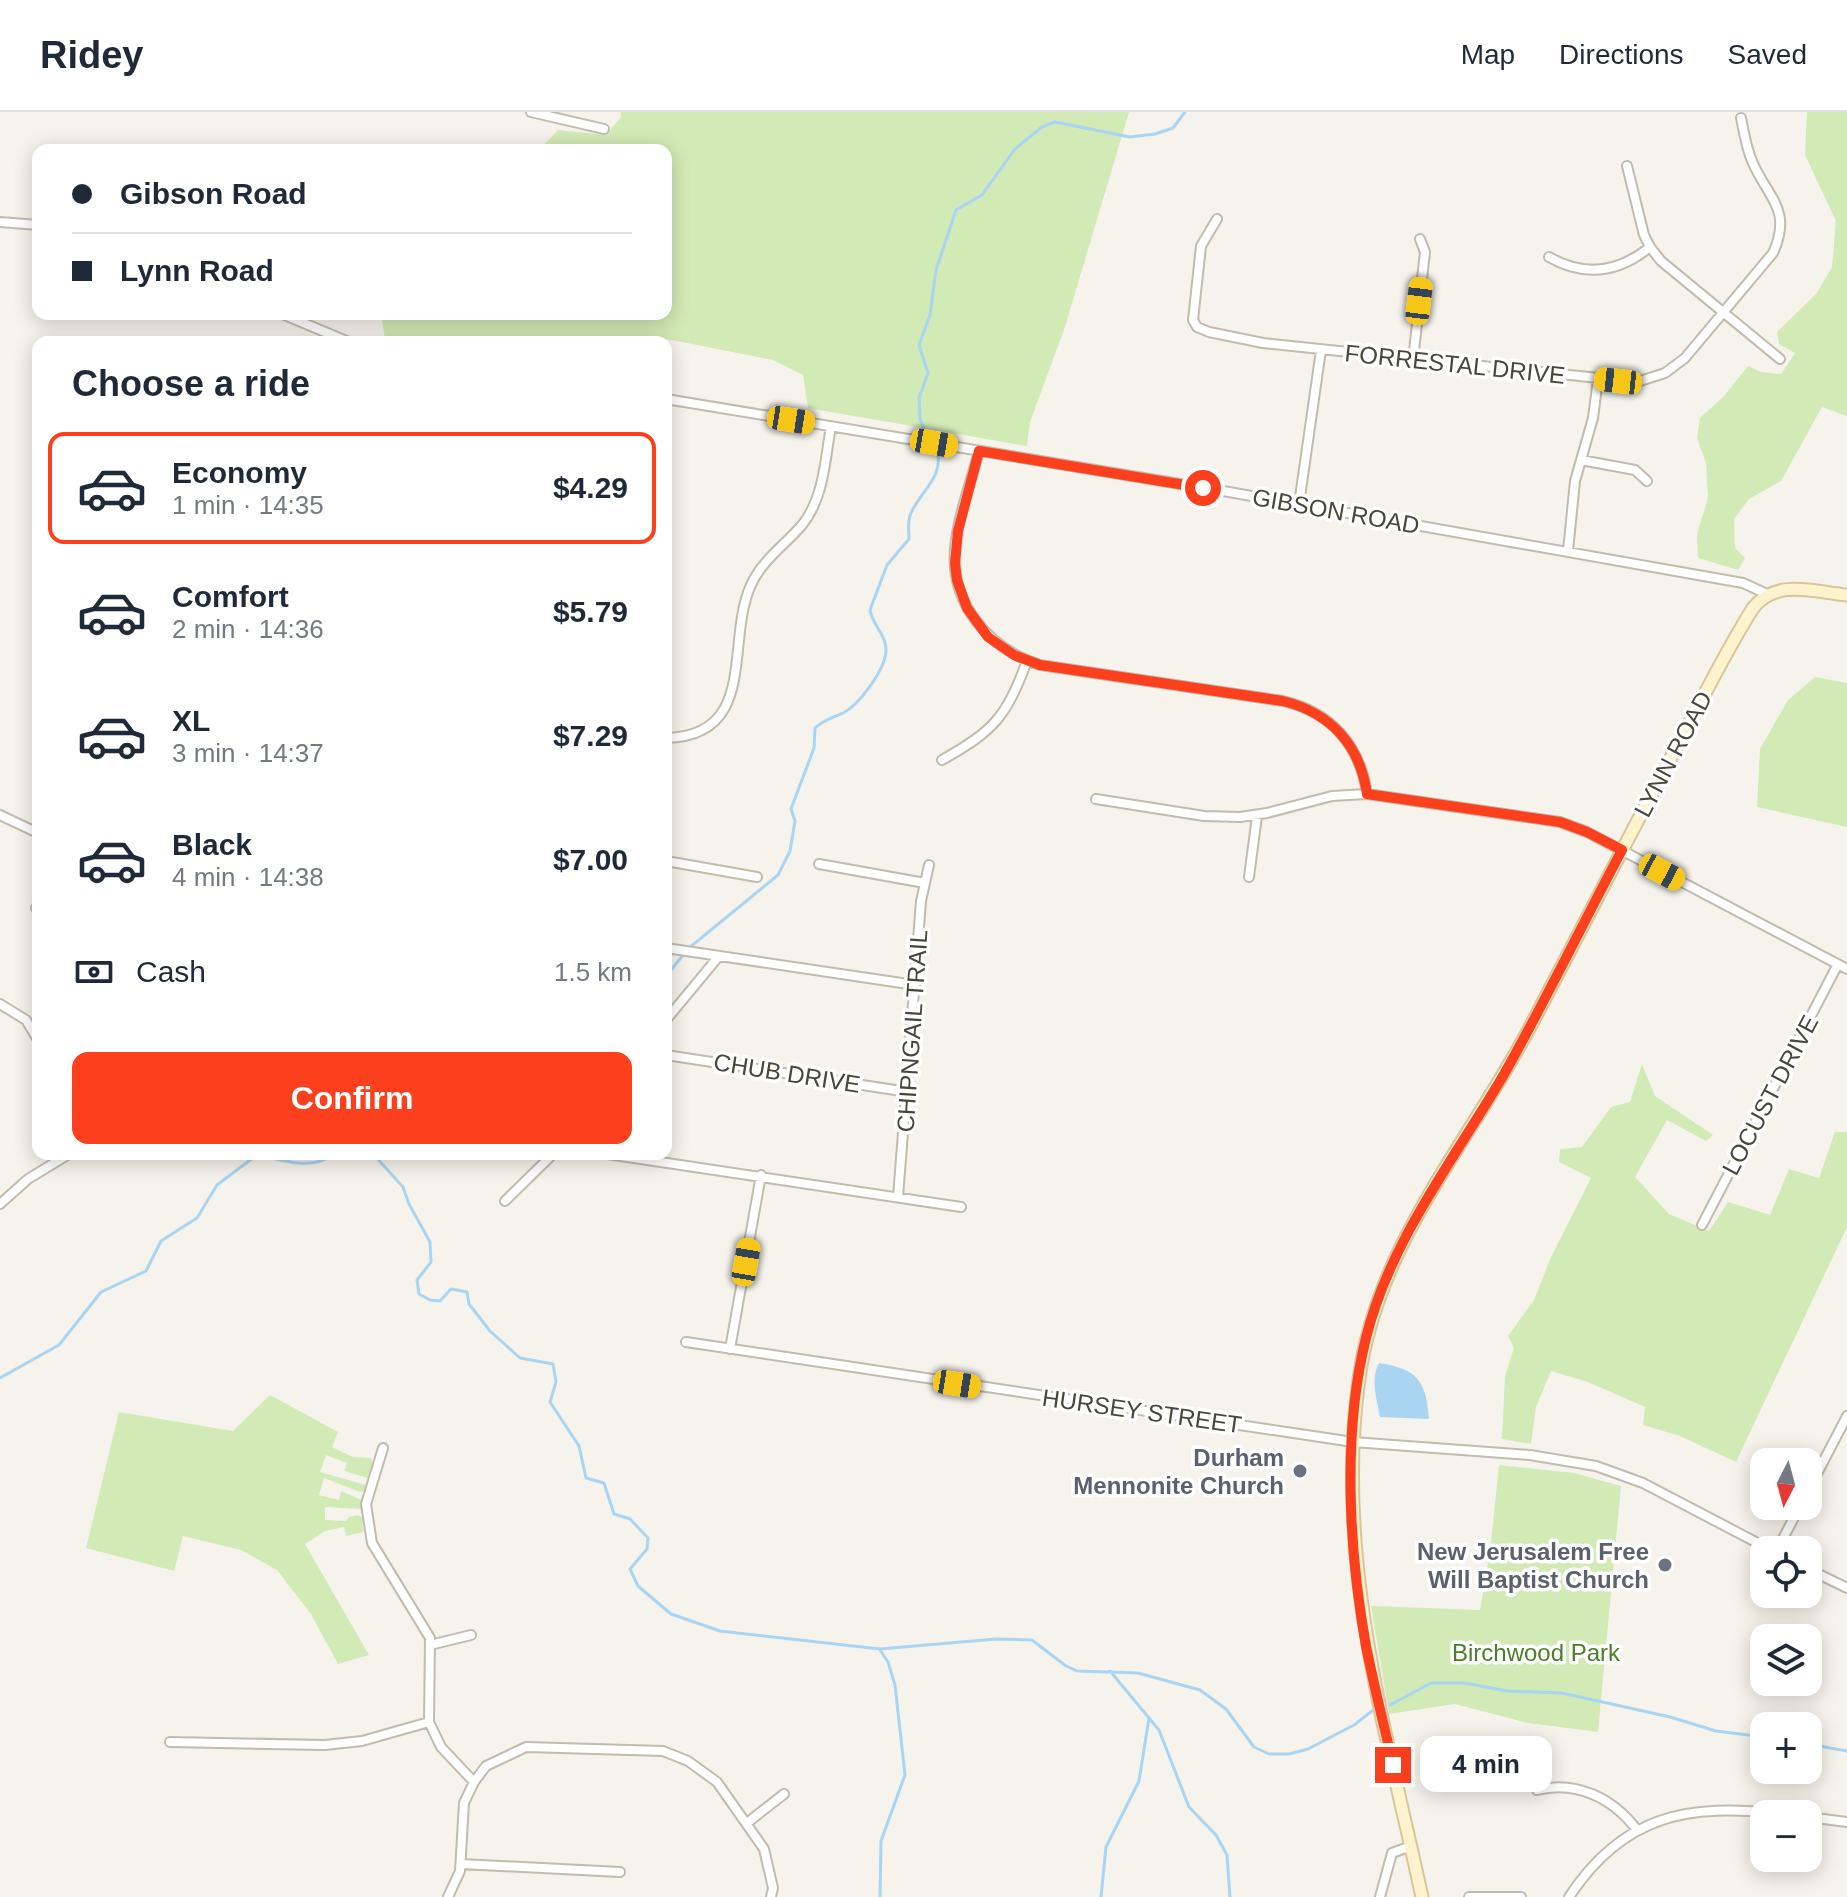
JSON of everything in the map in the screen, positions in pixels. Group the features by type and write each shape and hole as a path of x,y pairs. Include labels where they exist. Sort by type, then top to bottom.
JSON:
{"street":[{"path":"531,112 604,129"},
{"name":"FORRESTAL DRIVE","path":"1217,219 1201,246 1193,320 1197,327 1209,332 1321,350 1637,382 1665,373 1685,358 1773,253 1781,224 1777,203 1752,162 1741,118"},
{"path":"1627,166 1650,247 1661,261 1780,359"},
{"path":"0,222 32,225"},
{"path":"1413,360 1425,252 1420,239"},
{"path":"1549,257 1565,266 1596,271 1619,266 1650,247"},
{"path":"296,320 335,336"},
{"path":"1299,504 1321,350"},
{"path":"1568,551 1575,481 1593,418 1598,379"},
{"name":"GIBSON ROAD","path":"672,400 1568,551 1743,583 1767,594"},
{"path":"672,738 701,730 725,708 734,686 749,590 764,564 801,526 816,502 831,426"},
{"path":"979,451 955,548 957,580 967,608 982,630 1002,648 1027,661 1283,701 1311,710 1337,728 1354,750 1367,794"},
{"path":"1581,460 1635,470 1647,481"},
{"path":"1767,594 1797,590 1847,595"},
{"name":"LYNN ROAD","path":"1422,1897 1366,1645 1354,1548 1353,1442 1365,1341 1389,1268 1410,1227 1518,1050 1746,619 1767,594"},
{"path":"942,760 969,745 996,723 1014,697 1027,661"},
{"path":"1096,799 1219,818 1257,816 1332,796 1367,794 1560,822 1587,832 1843,967"},
{"path":"0,815 32,830"},
{"path":"1249,877 1257,816"},
{"path":"672,862 757,877"},
{"path":"819,864 925,883"},
{"name":"CHIPNGAIL TRAIL","path":"898,1197 915,985 929,865"},
{"path":"672,949 915,985"},
{"path":"672,1013 719,956"},
{"name":"LOCUST DRIVE","path":"1702,1225 1843,967"},
{"path":"0,1004 26,1020 32,1030"},
{"name":"CHUB DRIVE","path":"672,1056 908,1092"},
{"path":"0,1204 28,1179 59,1160"},
{"path":"505,1201 547,1160"},
{"path":"651,1160 961,1207"},
{"path":"730,1349 761,1175"},
{"name":"HURSEY STREET","path":"686,1342 1353,1442 1530,1455 1610,1469 1750,1539"},
{"path":"1822,1464 1847,1416"},
{"path":"383,1448 366,1504 372,1543 430,1638 429,1722 441,1747 474,1782"},
{"path":"1822,1576 1847,1588"},
{"path":"430,1645 471,1635"},
{"path":"170,1742 325,1745 362,1741 429,1722"},
{"path":"448,1897 461,1864 464,1803 474,1782 486,1766 526,1747 663,1751 688,1761 717,1782 764,1849 773,1888 771,1897"},
{"path":"1537,1790 1558,1787 1587,1791 1615,1808 1637,1830"},
{"path":"747,1823 784,1794"},
{"path":"1569,1897 1597,1862 1637,1830 1676,1814 1699,1810 1750,1812"},
{"path":"1822,1819 1847,1822"},
{"path":"1380,1897 1392,1853 1411,1846"},
{"path":"461,1864 620,1872"},
{"path":"1469,1897 1521,1897"}],"green space":[{"path":"621,112 1129,112 1065,327 1030,422 1027,446 808,408 803,375 773,360 672,340 672,336 385,336 382,320 672,320 672,144 545,144 558,130 606,135 621,117"},
{"path":"1807,112 1847,112 1847,416 1822,407 1781,481 1749,499 1734,519 1735,548 1745,558 1738,570 1698,558 1697,534 1708,498 1706,463 1697,438 1700,418 1724,396 1748,366 1761,372 1781,374 1795,353 1779,344 1777,332 1816,294 1832,267 1836,221 1805,155"},
{"path":"1815,677 1847,683 1847,827 1757,807 1760,749 1788,700"},
{"path":"1642,1064 1655,1096 1713,1135 1706,1141 1667,1120 1635,1177 1669,1214 1709,1231 1728,1202 1770,1215 1789,1169 1819,1178 1835,1132 1847,1132 1847,1227 1736,1462 1680,1436 1643,1425 1645,1407 1588,1382 1551,1371 1536,1407 1531,1444 1502,1439 1505,1376 1514,1348 1508,1336 1534,1300 1551,1257 1591,1178 1559,1162 1560,1149 1582,1147 1611,1107 1630,1102"},
{"path":"270,1395 338,1432 332,1447 353,1457 371,1458 373,1464 368,1478 344,1471 347,1463 326,1455 320,1472 366,1485 360,1492 324,1478 319,1495 339,1500 341,1491 362,1500 361,1509 325,1507 325,1520 346,1521 357,1515 362,1517 363,1532 346,1536 344,1527 325,1531 305,1544 369,1655 338,1664 311,1614 277,1570 241,1550 183,1536 174,1571 86,1548 119,1412 233,1431"},
{"name":"Birchwood Park","path":"1499,1465 1574,1473 1621,1486 1598,1732 1528,1723 1455,1704 1389,1714 1371,1606 1480,1610"}],"water":[{"path":"1379,1363 1403,1369 1418,1379 1425,1395 1429,1419 1380,1417 1375,1383"}],"waterway":[{"path":"933,441 920,419 919,398 928,373 919,345 930,315 936,270 956,210 982,195 1015,149 1042,127 1055,122 1130,137 1173,128 1185,112"},
{"path":"689,948 778,875 790,851 795,821 791,809 814,748 815,728 856,703 881,668 886,646 870,610 887,565 909,539 911,513 938,466 936,447"},
{"path":"672,969 684,954"},
{"path":"0,1378 59,1345 101,1292 146,1271 161,1241 197,1218 217,1185 250,1160"},
{"path":"280,1160 307,1163 322,1160"},
{"path":"379,1160 403,1187 430,1242 431,1262 417,1280 419,1294 440,1301 451,1289 467,1292 469,1304 490,1331 520,1358 553,1364 556,1382 550,1402 579,1446 586,1478 604,1483 614,1514 630,1519 648,1538 647,1549 630,1569 638,1586 671,1614 720,1631 880,1649 996,1639 1032,1640 1077,1671 1138,1673 1200,1690 1226,1709 1254,1747 1269,1754 1289,1754 1308,1749 1354,1725 1372,1711"},
{"path":"880,1650 888,1662 895,1685 905,1775 881,1841 880,1897"},
{"path":"1110,1671 1159,1730 1189,1807 1216,1835 1227,1855 1230,1897"},
{"path":"1390,1705 1431,1683 1465,1683 1507,1691 1562,1693 1670,1717 1716,1731 1750,1735"},
{"path":"1101,1897 1106,1847 1139,1781 1149,1718"},
{"path":"1822,1747 1847,1751"}],"place":[{"name":"Durham Mennonite Church","path":"1300,1471"},
{"name":"New Jerusalem Free Will Baptist Church","path":"1665,1565"}],"route":[{"path":"1203,488 979,451 955,548 957,580 967,608 988,637 1002,648 1040,665 1283,701 1311,710 1337,728 1354,750 1367,794 1560,822 1622,850 1518,1050 1410,1227 1389,1268 1365,1341 1353,1442 1355,1562 1366,1645 1393,1765"}]}
